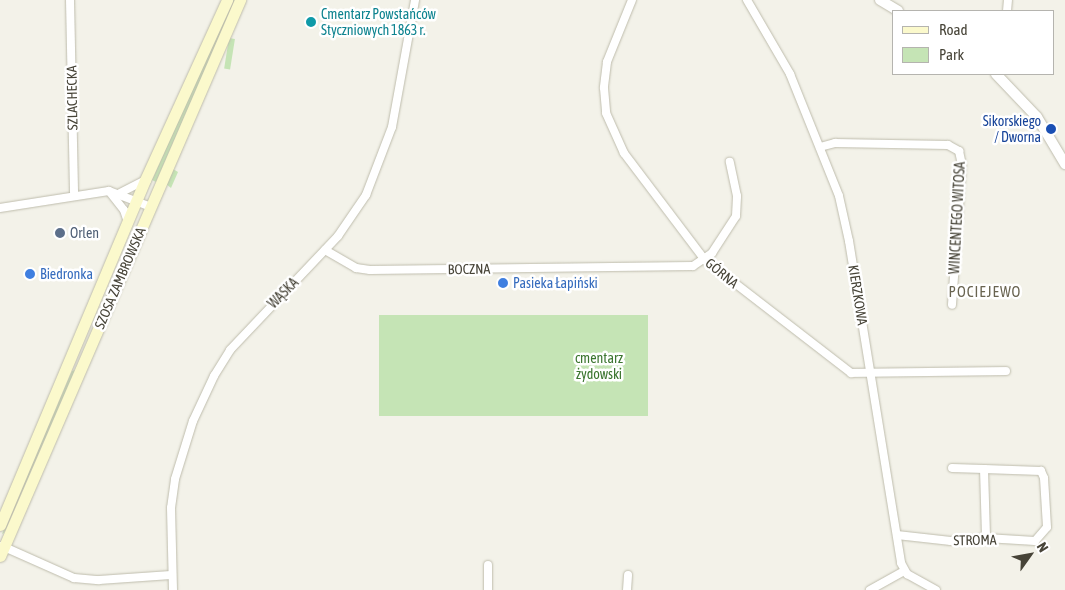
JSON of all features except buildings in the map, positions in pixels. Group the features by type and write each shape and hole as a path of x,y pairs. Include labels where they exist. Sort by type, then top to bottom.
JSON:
{"main road":[{"name":"SZOSA ZAMBROWSKA","path":"0,525 145,180 227,0"},
{"name":"SZOSA ZAMBROWSKA","path":"1,549 110,303 240,0"},
{"path":"96,298 103,305 110,303"}],"street":[{"name":"SZLACHECKA","path":"70,0 74,196"},
{"name":"WĄSKA","path":"173,590 169,532 175,479 188,434 206,391 224,358 244,333 325,250 359,207 378,170 401,88 415,0"},
{"name":"GÓRNA","path":"632,0 607,62 604,88 606,113 624,152 705,260 844,369 855,373 1006,371"},
{"name":"KIERZKOWA","path":"747,0 787,67 820,147 843,211 904,571"},
{"path":"880,0 896,10"},
{"path":"997,75 1037,117 1065,164"},
{"name":"WINCENTEGO WITOSA","path":"820,147 835,143 948,145 959,152 962,165 952,305"},
{"path":"705,260 736,216 737,196 730,162"},
{"path":"120,193 145,180"},
{"path":"109,191 124,210 128,222"},
{"path":"0,208 109,191 120,193 150,207"},
{"name":"BOCZNA","path":"325,250 356,268 370,270 687,267 705,260"},
{"path":"952,468 984,469 986,538"},
{"name":"STROMA","path":"897,535 951,541 986,538 1032,542 1047,527 1044,478 1041,471 984,469"},
{"path":"1,549 74,578 99,580 172,575"},
{"path":"488,565 488,590"},
{"path":"870,590 904,571 936,590"},
{"path":"627,590 628,575"}],"green space":[{"path":"231,0 235,0 156,182 152,180"},
{"path":"229,38 235,39 230,70 224,69"},
{"path":"173,169 178,172 171,188 166,184"},
{"name":"cmentarz żydowski","path":"379,315 648,315 648,416 379,416"},
{"path":"75,370 4,533 2,534 72,371"}],"place":[{"name":"Cmentarz Powstańców Styczniowych 1863 r.","path":"311,22"},
{"name":"Sikorskiego / Dworna","path":"1051,129"},
{"name":"Orlen","path":"60,233"},
{"name":"Biedronka","path":"30,274"},
{"name":"Pasieka Łapiński","path":"503,283"}],"district":[{"name":"POCIEJEWO","path":"985,292"}]}
